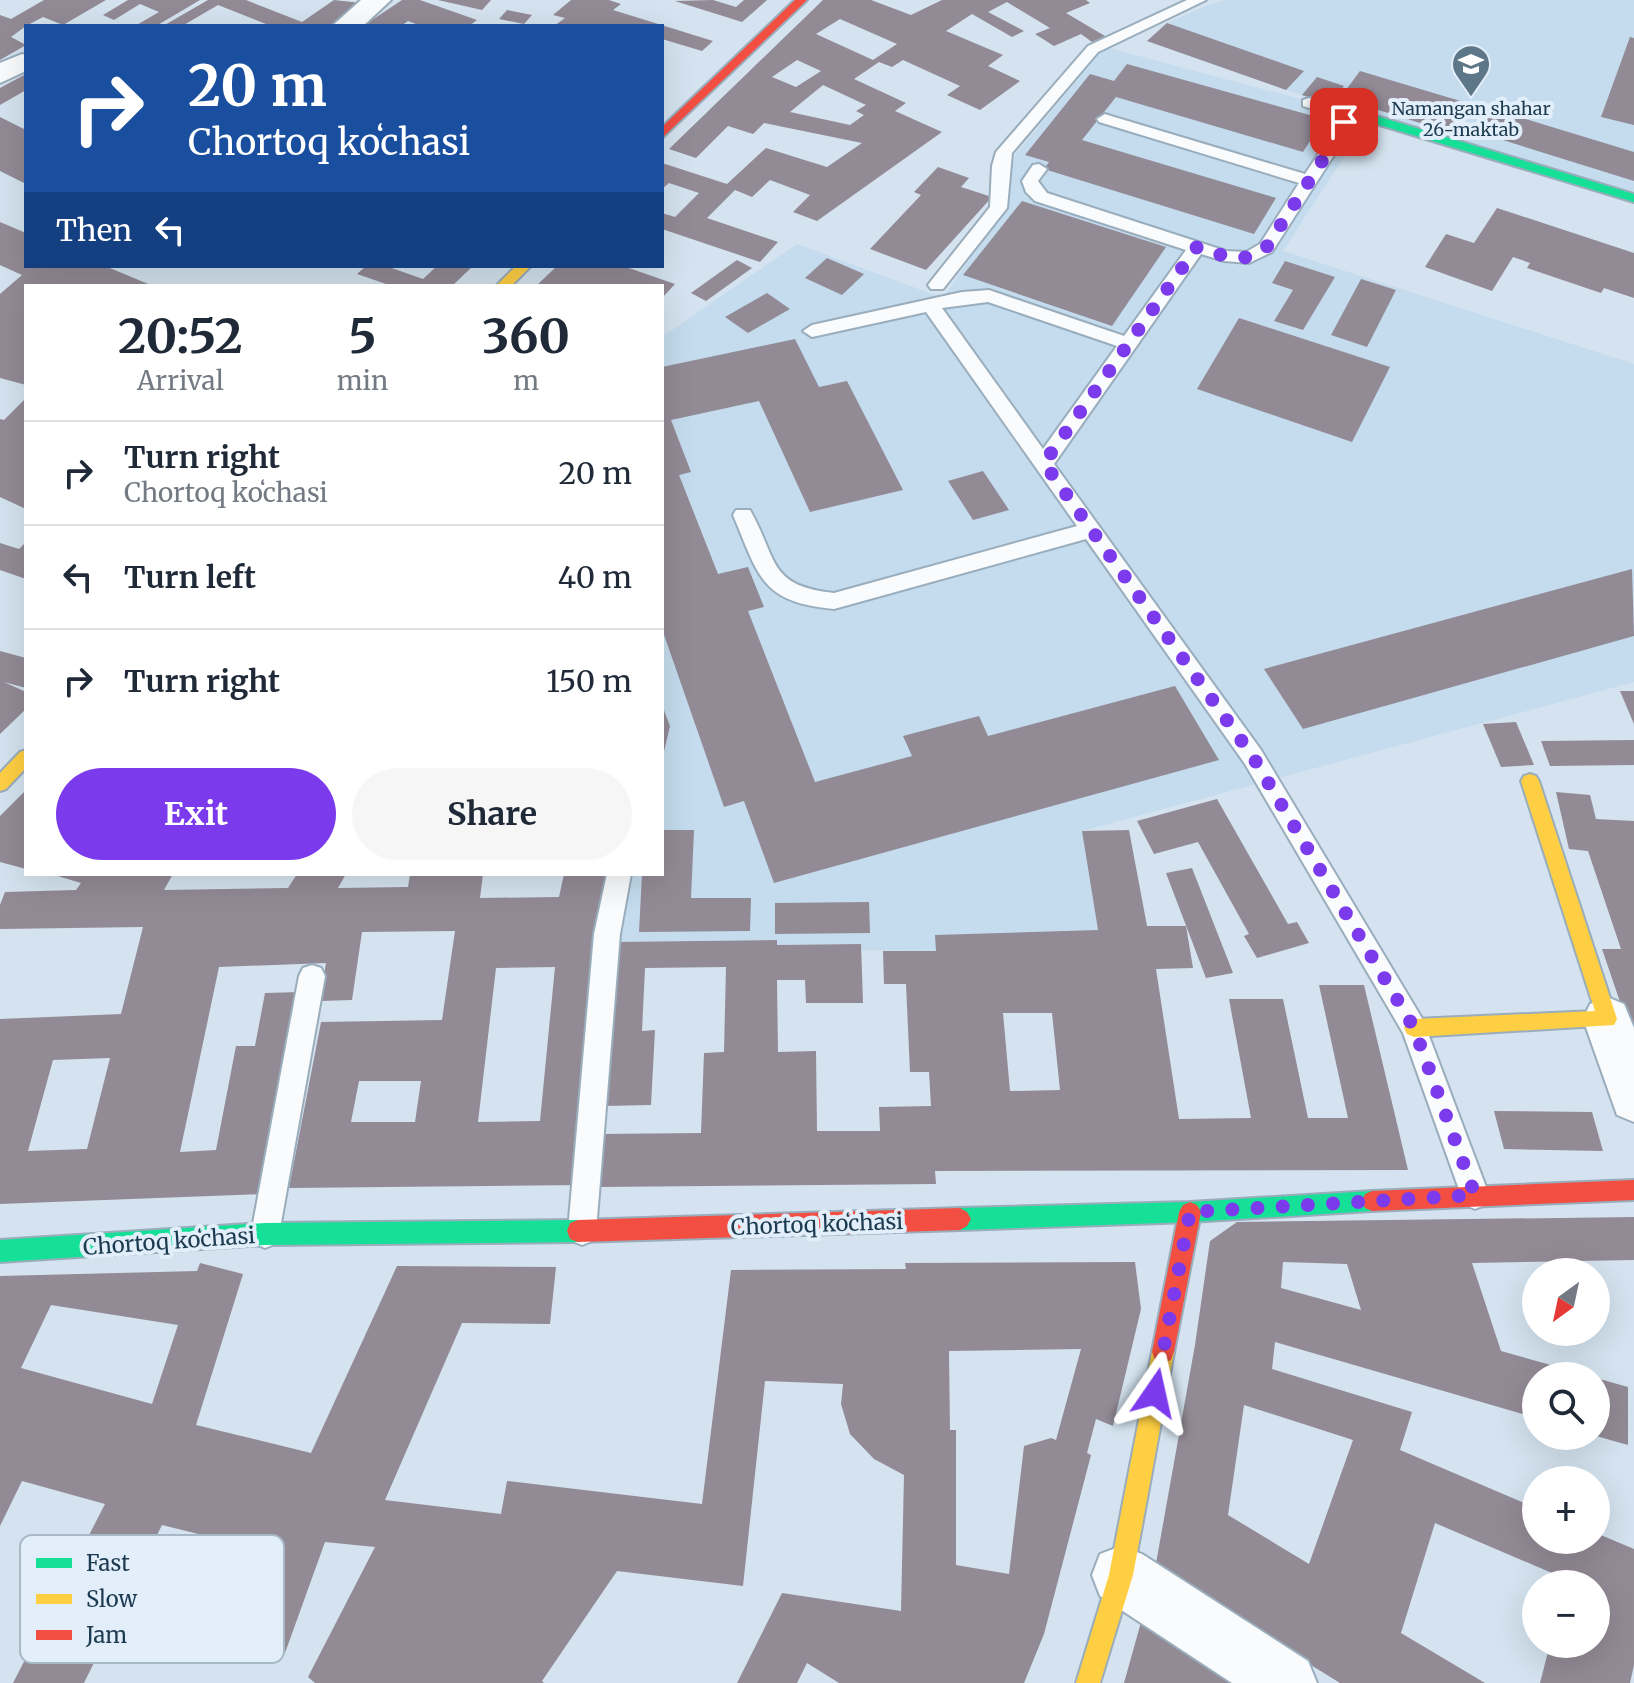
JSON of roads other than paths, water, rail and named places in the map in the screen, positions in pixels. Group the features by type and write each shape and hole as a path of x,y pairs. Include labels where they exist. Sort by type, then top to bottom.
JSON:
{"main road":[{"path":"664,132 801,0"},
{"path":"1357,114 1634,198"},
{"path":"505,284 522,268"},
{"path":"0,784 24,759"},
{"path":"1414,1028 1607,1019 1530,781"},
{"name":"Chortoq koʻchasi","path":"0,1251 265,1234 582,1231 1190,1212 1475,1195 1634,1190"},
{"path":"1088,1683 1121,1575 1190,1212"}],"street":[{"path":"348,24 378,0"},
{"path":"1607,1019 1634,1099"},
{"path":"1121,1575 1286,1683"}],"lane":[{"path":"934,295 998,208 1001,198 998,169 1004,152 1085,57 1104,43 1199,0"},
{"path":"1118,102 1100,125 1310,181"},
{"path":"1039,169 1030,181 1034,192 1041,197 1237,259 1258,255 1266,248 1344,127 1344,122 1328,109 1309,103"},
{"path":"1044,463 1197,247"},
{"path":"934,295 1044,463 1253,757 1414,1028 1475,1195"},
{"path":"812,331 934,295 989,296 1129,344"},
{"path":"743,515 775,584 791,594 834,601 1091,530"},
{"path":"582,1231 607,934 619,876"},
{"path":"265,1234 312,976"}],"place":[{"name":"Namangan shahar 26-maktab","path":"1471,98"}]}
